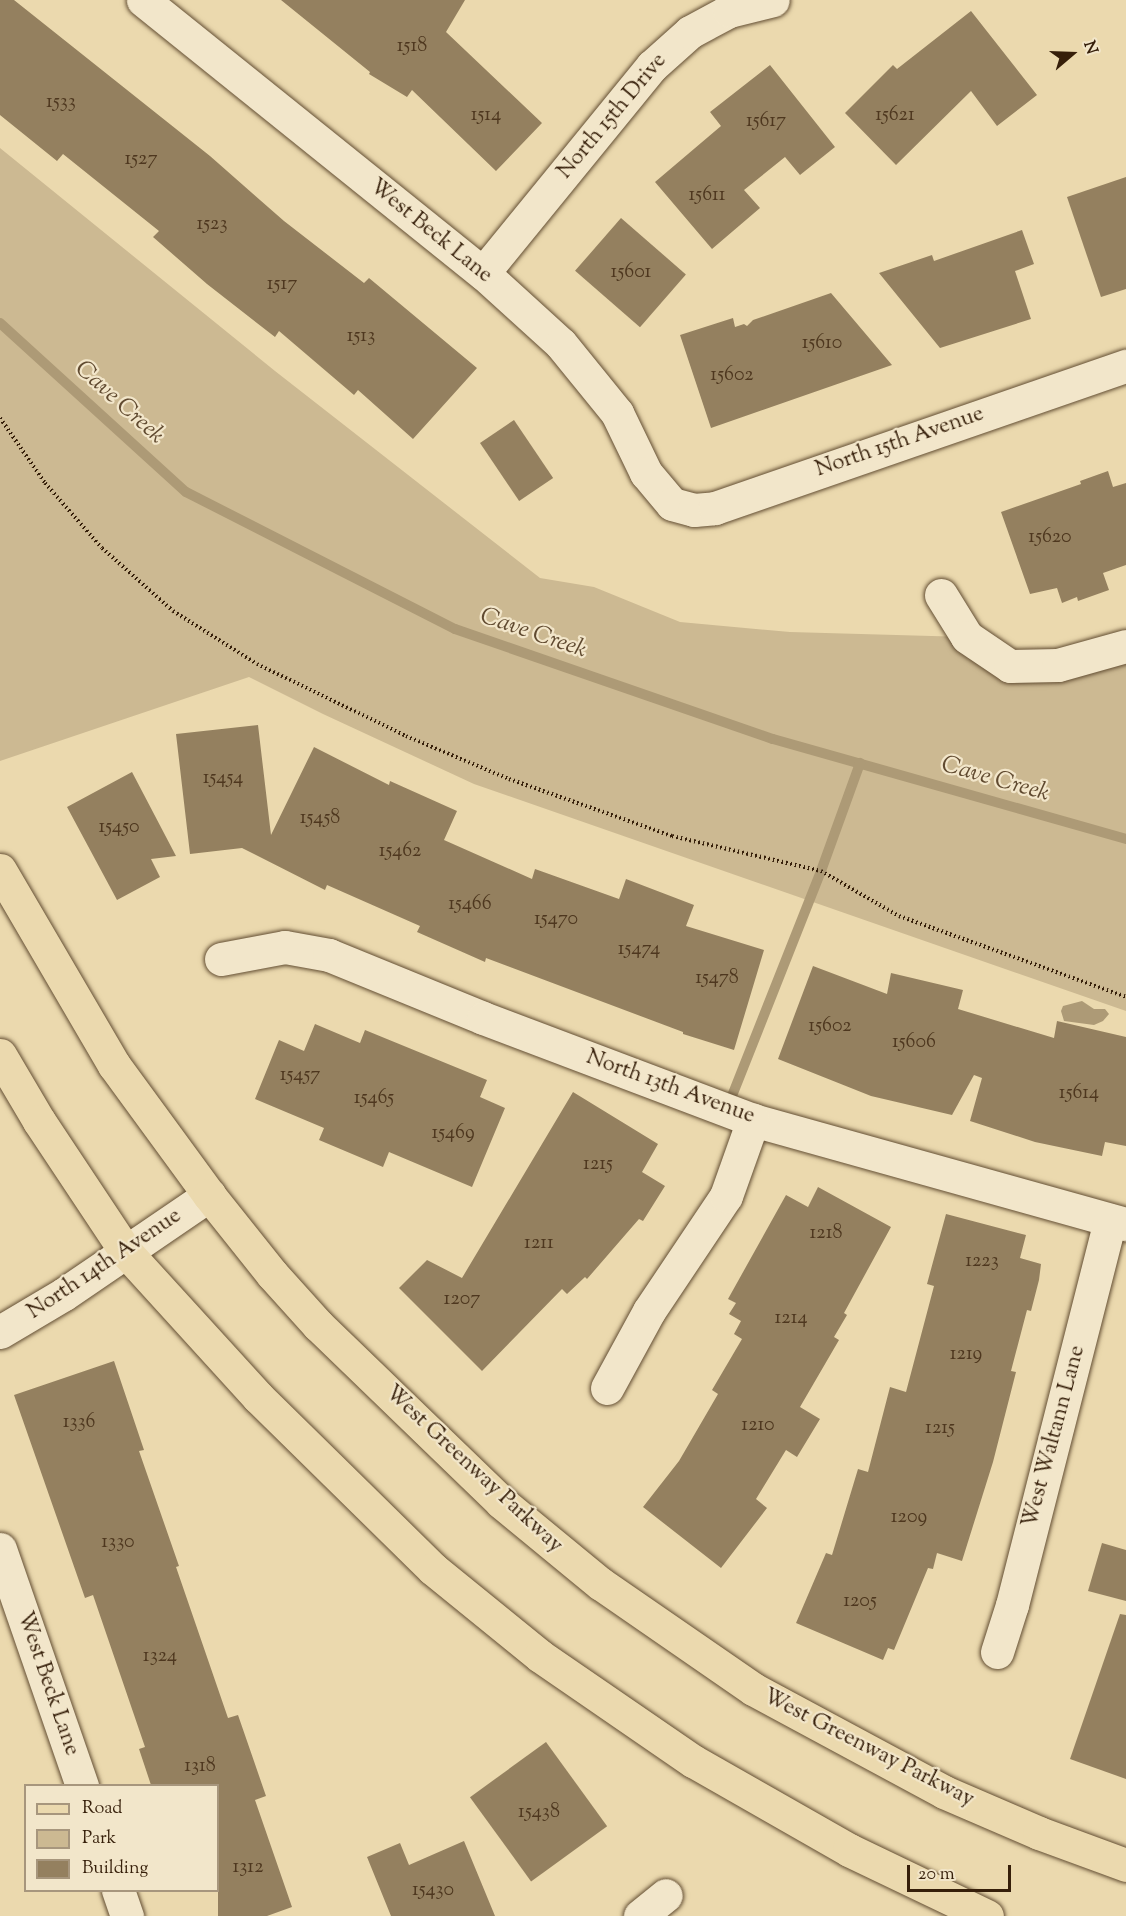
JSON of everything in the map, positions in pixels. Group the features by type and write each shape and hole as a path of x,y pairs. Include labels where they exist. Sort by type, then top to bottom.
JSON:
{"main road":[{"name":"West Greenway Parkway","path":"0,870 114,1065 209,1195 272,1274 318,1325 501,1502 601,1584 753,1689 944,1792 1039,1833 1126,1865"},
{"path":"0,1055 39,1121 126,1252 258,1397 433,1569 540,1656 693,1761 849,1850 987,1916"}],"street":[{"name":"West Beck Lane","path":"143,0 483,273 561,344 617,413 646,473 672,504"},
{"name":"North 15th Drive","path":"483,273 652,66 690,32 729,11 773,0"},
{"name":"North 15th Avenue","path":"672,504 694,510 715,508 1126,366"},
{"path":"941,594 967,637 1010,666 1058,665 1126,646"},
{"name":"North 13th Avenue","path":"221,959 285,947 329,955 483,1018 753,1120 1118,1222"},
{"path":"607,1388 649,1311 726,1196 753,1120"},
{"name":"North 14th Avenue","path":"0,1332 64,1294 209,1195"},
{"name":"West Waltann Lane","path":"997,1652 1118,1222"},
{"name":"West Beck Lane","path":"0,1549 82,1784"},
{"path":"119,1892 127,1916"},
{"path":"640,1916 666,1895"}],"path":[{"path":"0,418 45,483 102,548 173,611 256,664 406,736 509,779 672,836 821,870 899,916 1126,996"}],"green space":[{"path":"0,148 275,371 540,578 594,587 680,622 790,632 967,637 1010,666 1126,646 1126,1011 474,784 249,677 0,761"}],"shaded area":[{"path":"1082,1001 1094,1009 1105,1009 1109,1014 1103,1021 1094,1025 1064,1021 1061,1011 1063,1006"}],"building":[{"path":"0,0 14,0 210,156 284,221 364,283 369,278 477,368 413,439 358,390 354,395 279,331 275,337 207,284 153,237 159,231 63,154 57,161 0,115"},
{"path":"281,0 465,0 446,32 542,123 496,171 412,90 407,97 369,74 370,72"},
{"path":"971,11 1037,95 997,126 971,91 896,165 845,113 893,65 897,69"},
{"path":"770,65 835,147 800,175 785,157 744,190 760,208 712,249 655,182 721,126 710,112"},
{"path":"1126,177 1126,289 1101,297 1067,197"},
{"path":"621,218 686,274 640,327 575,271"},
{"path":"1022,230 1034,264 1015,271 1031,319 940,348 879,273 932,255 934,261"},
{"path":"831,293 892,365 711,428 680,335 733,318 735,327 744,324 747,326 753,320"},
{"path":"514,420 553,478 519,501 480,443"},
{"path":"1108,471 1113,487 1126,483 1126,565 1103,573 1109,590 1078,601 1077,597 1062,603 1057,588 1030,594 1001,512 1081,484 1080,481"},
{"path":"258,725 271,835 314,747 389,785 390,781 457,811 444,840 532,879 535,869 619,899 626,879 694,905 686,926 764,950 734,1050 683,1034 683,1032 486,958 485,962 417,932 420,926 327,885 325,890 242,848 190,854 176,734"},
{"path":"132,772 176,856 151,859 160,877 117,900 67,807"},
{"path":"813,966 887,994 891,973 963,990 958,1009 1054,1038 1057,1021 1126,1037 1126,1146 1105,1142 1102,1156 1035,1142 970,1121 982,1078 974,1075 952,1115 871,1096 778,1059"},
{"path":"315,1024 360,1043 365,1030 487,1080 480,1097 505,1108 472,1187 389,1152 383,1167 319,1140 324,1128 255,1099 279,1040 304,1051"},
{"path":"573,1092 658,1144 642,1172 665,1186 643,1221 639,1219 587,1279 585,1277 567,1294 562,1289 482,1371 399,1288 427,1260 462,1278"},
{"path":"818,1187 891,1227 844,1313 847,1315 834,1337 839,1340 800,1407 820,1419 797,1457 786,1450 756,1499 767,1508 721,1568 643,1507 679,1461 718,1394 712,1390 742,1339 734,1334 741,1321 729,1314 736,1303 728,1299 786,1195 808,1207"},
{"path":"946,1214 1026,1235 1020,1258 1041,1264 1039,1280 1031,1311 1027,1310 1011,1371 1016,1372 993,1462 962,1561 937,1553 933,1569 928,1568 894,1650 888,1648 883,1660 796,1623 826,1553 832,1555 858,1469 868,1472 890,1387 906,1392 934,1286 927,1284"},
{"path":"114,1361 144,1450 139,1451 179,1566 176,1567 228,1718 238,1715 266,1796 255,1800 292,1907 267,1916 218,1916 219,1784 151,1784 139,1749 145,1747 93,1595 85,1598 14,1395"},
{"path":"1102,1543 1126,1550 1126,1601 1088,1591"},
{"path":"1120,1614 1126,1615 1126,1779 1070,1759"},
{"path":"546,1742 607,1826 531,1881 470,1797"},
{"path":"464,1841 495,1916 391,1916 367,1857 400,1843 409,1865"}],"waterway":[{"name":"Cave Creek","path":"0,323 186,492 455,629 773,739 1126,839"},
{"path":"728,1106 821,871 860,763"}]}
